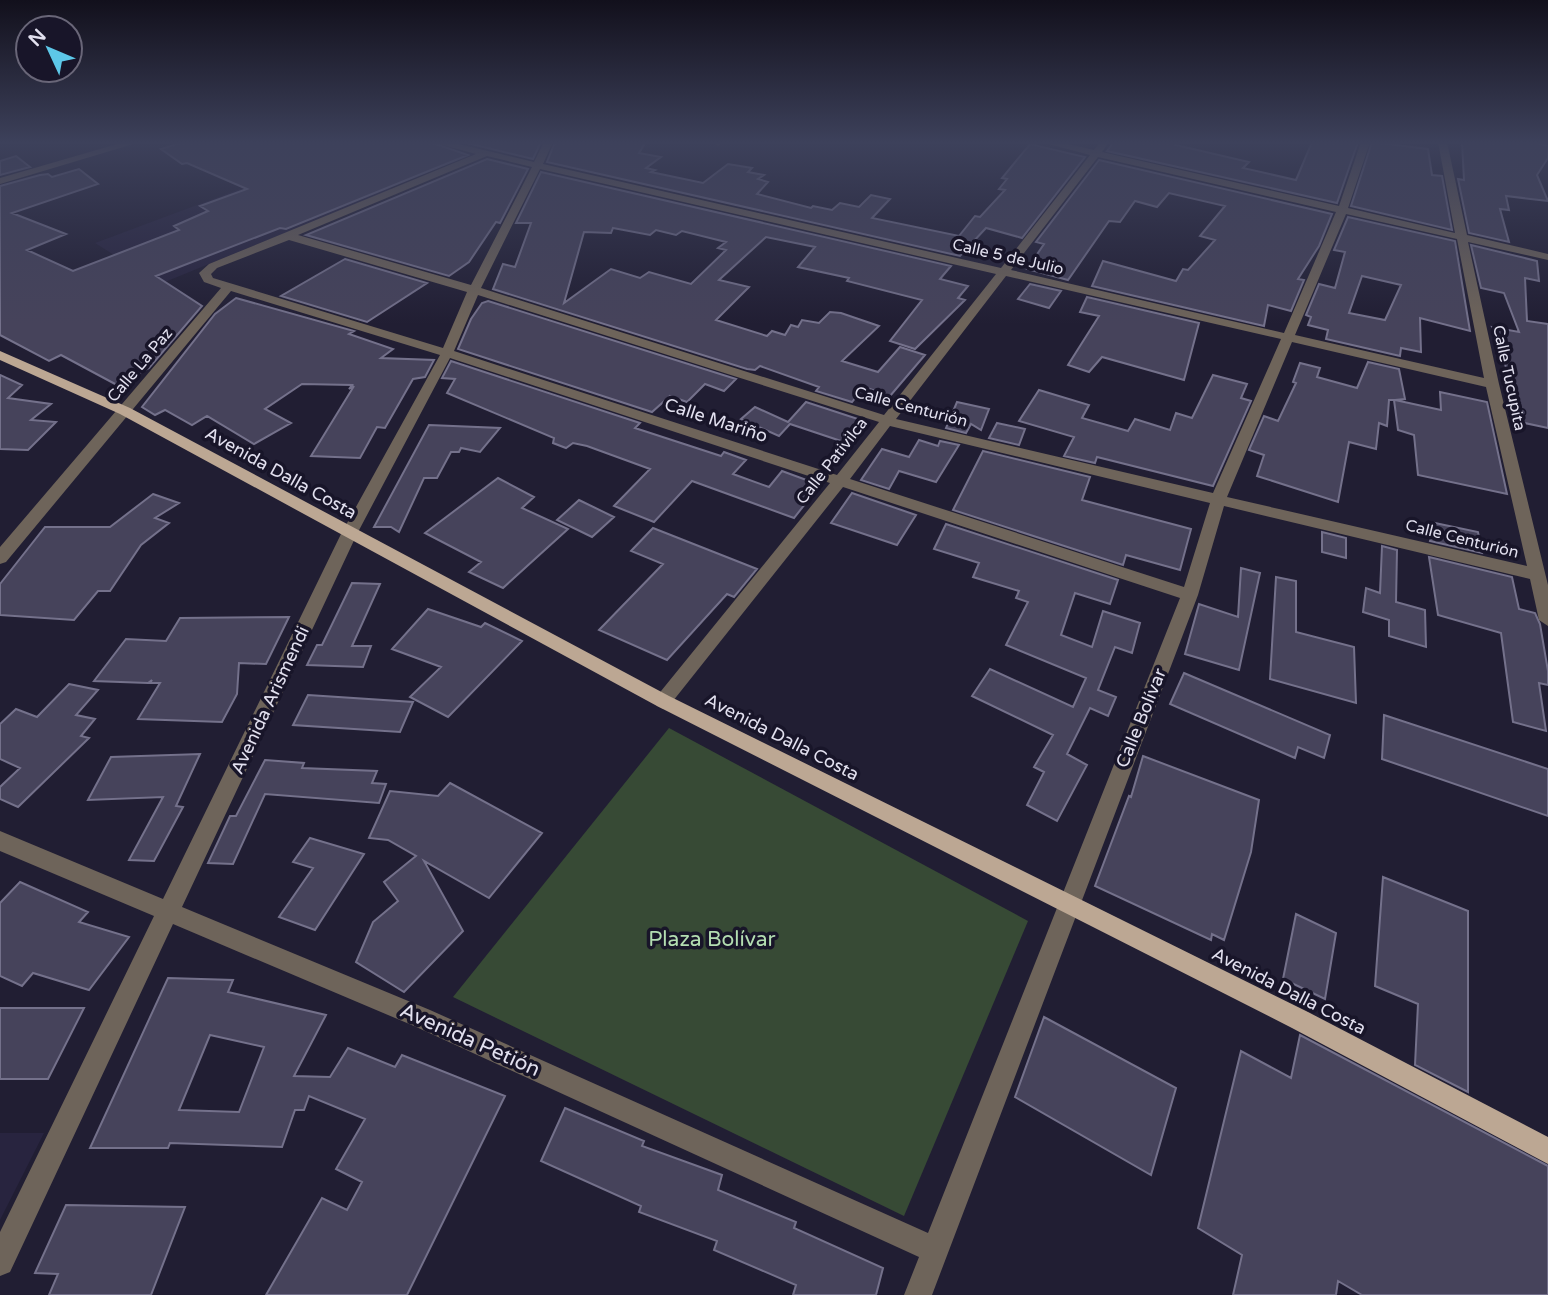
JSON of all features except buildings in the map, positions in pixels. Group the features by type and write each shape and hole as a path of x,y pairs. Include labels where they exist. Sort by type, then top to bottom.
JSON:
{"main road":[{"name":"Avenida Dalla Costa","path":"0,355 125,411 663,701 1300,1020 1548,1152"}],"street":[{"path":"228,287 208,280 205,273 213,266 368,202"},
{"name":"Avenida Arismendi","path":"0,1262 349,534 447,353 517,202"},
{"name":"Calle 5 de Julio","path":"704,202 1492,384"},
{"name":"Calle Pativilca","path":"663,701 1059,202"},
{"path":"1321,202 1548,257"},
{"name":"Calle Bolívar","path":"918,1295 1190,594 1219,498 1345,202"},
{"name":"Calle Tucupita","path":"1455,202 1492,384 1548,620"},
{"name":"Calle Centurión","path":"288,236 474,290 886,420 1535,574"},
{"name":"Calle Mariño","path":"228,287 447,353 1190,594"},
{"name":"Calle La Paz","path":"0,558 228,287"},
{"name":"Avenida Petión","path":"0,841 170,910 434,1024 936,1251"}],"shaded area":[{"path":"204,202 360,202 160,284 95,243"},
{"path":"0,1133 44,1133 0,1220"}],"green space":[{"name":"Plaza Bolívar","path":"669,728 1028,921 904,1216 453,997"}]}
